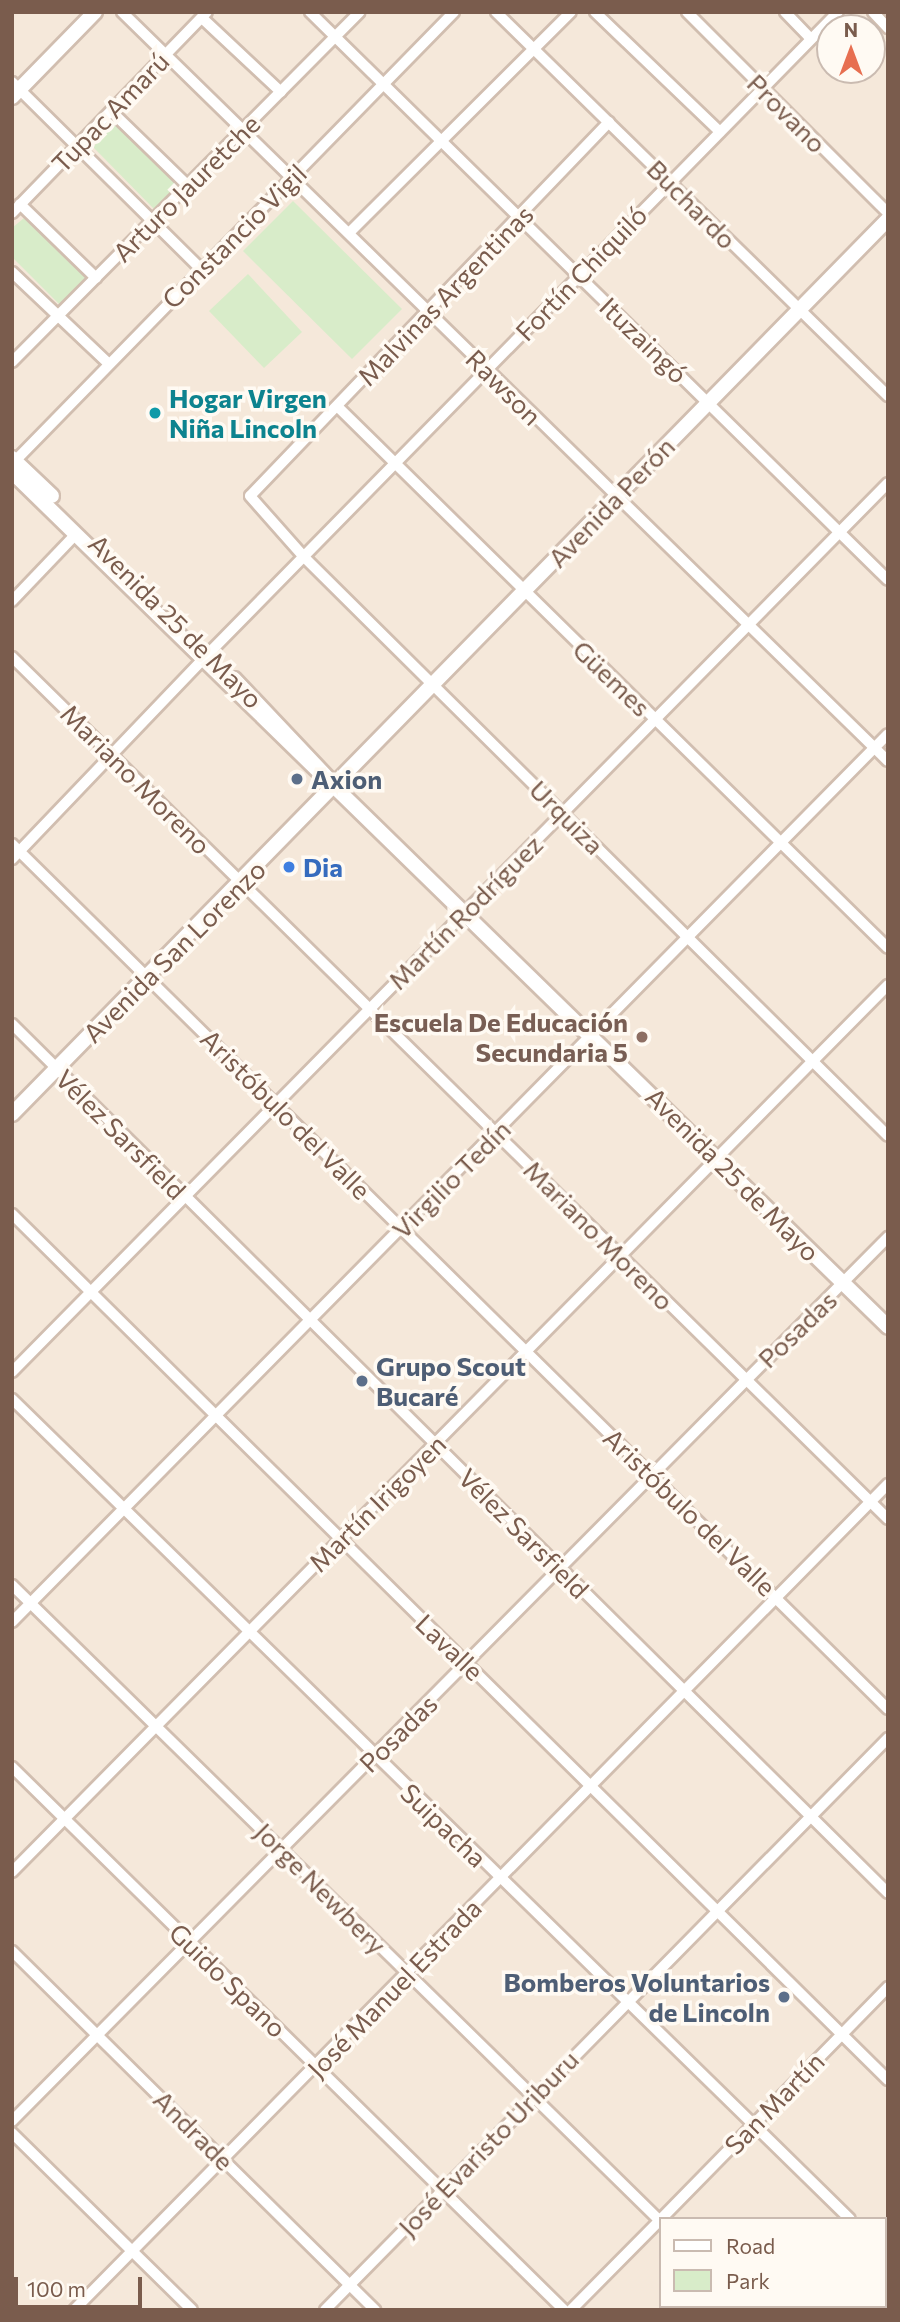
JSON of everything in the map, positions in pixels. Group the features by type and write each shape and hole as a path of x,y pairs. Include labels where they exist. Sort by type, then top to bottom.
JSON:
{"main road":[{"path":"15,89 95,12"},
{"name":"Avenida Perón","path":"336,787 523,591 888,219"},
{"name":"Avenida 25 de Mayo","path":"13,464 205,657 323,782 336,787 716,1155 888,1327"},
{"name":"Avenida San Lorenzo","path":"12,1114 336,787"}],"street":[{"name":"Rawson","path":"122,12 351,231 614,498 888,761"},
{"name":"Ituzaingó","path":"310,12 888,580"},
{"name":"Arturo Jauretche","path":"12,362 359,12"},
{"name":"Constancio Vigil","path":"13,464 107,362 294,177 454,12"},
{"name":"Buchardo","path":"496,12 798,311 888,396"},
{"path":"351,231 571,12"},
{"path":"594,12 720,132"},
{"name":"Provano","path":"687,12 888,213"},
{"path":"785,12 811,39"},
{"name":"Fortín Chiquiló","path":"15,851 838,12"},
{"path":"873,12 888,27"},
{"path":"205,15 281,92"},
{"name":"Tupac Amarú","path":"12,213 205,15"},
{"path":"15,89 201,269"},
{"path":"111,111 188,186"},
{"name":"Malvinas Argentinas","path":"250,496 609,122"},
{"path":"20,204 96,278"},
{"path":"12,272 107,362"},
{"name":"Güemes","path":"338,407 888,948"},
{"name":"Martín Rodríguez","path":"12,1372 369,1010 463,910 656,721 888,483"},
{"name":"Urquiza","path":"250,496 304,557 564,812 685,939 813,1060 888,1136"},
{"path":"12,601 80,531"},
{"name":"Mariano Moreno","path":"12,657 888,1519"},
{"name":"Virgilio Tedín","path":"12,1622 888,734"},
{"name":"Aristóbulo del Valle","path":"15,851 528,1350 651,1476 778,1597 888,1709"},
{"name":"Martín Irigoyen","path":"12,1872 341,1541 716,1155 888,985"},
{"name":"Vélez Sarsfield","path":"12,1024 308,1324 888,1893"},
{"name":"Lavalle","path":"12,1214 888,2080"},
{"name":"Posadas","path":"12,2121 888,1237"},
{"name":"Suipacha","path":"12,1399 251,1630 374,1757 848,2217"},
{"name":"José Manuel Estrada","path":"74,2310 318,2067 888,1484"},
{"name":"Jorge Newbery","path":"12,1585 408,1974 530,2099 659,2219"},
{"name":"José Evaristo Uriburu","path":"325,2310 809,1815 888,1738"},
{"name":"Guido Spano","path":"12,1767 565,2310"},
{"name":"Andrade","path":"12,1951 375,2310"},
{"name":"San Martín","path":"663,2217 888,1987"},
{"path":"12,2133 192,2310"},
{"name":"San Martín","path":"571,2310 659,2221"}],"shaded area":[{"path":"12,12 888,12 888,2310 12,2310"}],"green space":[{"path":"115,124 177,185 154,209 93,147"},
{"path":"293,201 402,309 352,359 243,251"},
{"path":"24,218 87,276 60,305 12,257 12,228"},
{"path":"248,274 302,332 264,368 209,311"}],"place":[{"name":"Hogar Virgen Niña Lincoln","path":"155,413"},
{"name":"Axion","path":"297,779"},
{"name":"Dia","path":"289,867"},
{"name":"Escuela De Educación Secundaria 5","path":"642,1037"},
{"name":"Grupo Scout Bucaré","path":"362,1381"},
{"name":"Bomberos Voluntarios de Lincoln","path":"784,1997"}]}
